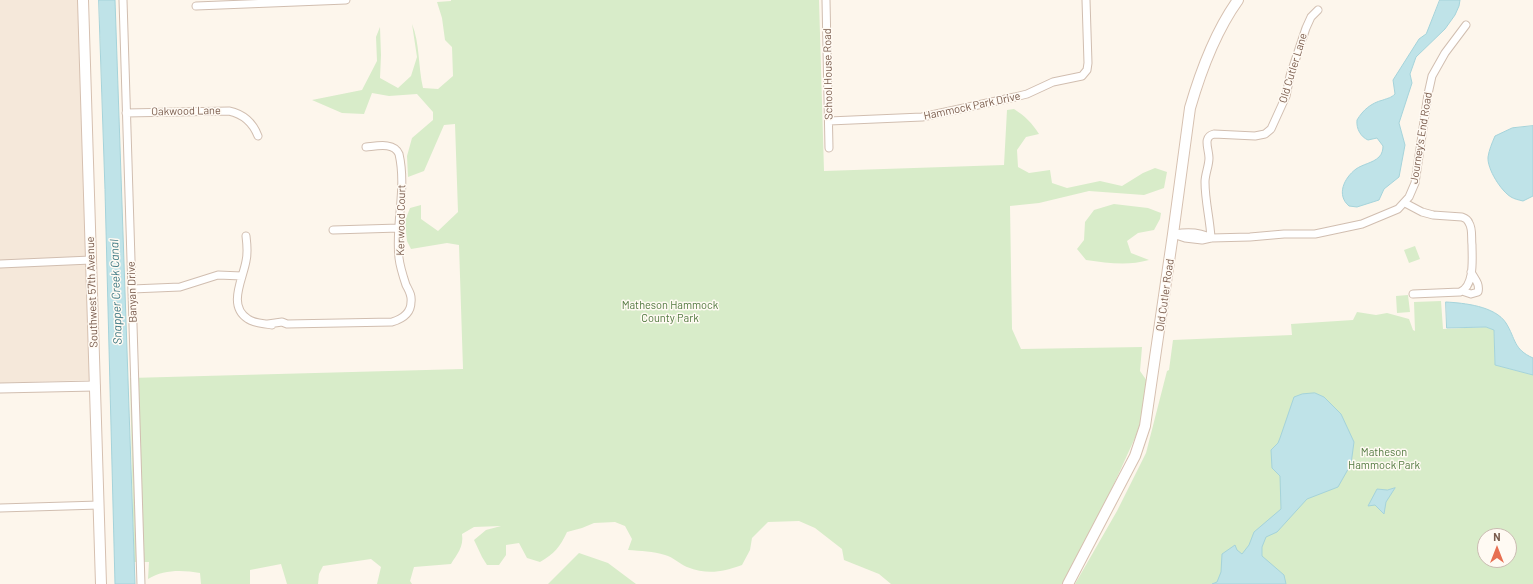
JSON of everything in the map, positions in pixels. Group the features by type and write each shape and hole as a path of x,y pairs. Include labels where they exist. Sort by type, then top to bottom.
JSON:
{"main road":[{"name":"Southwest 57th Avenue","path":"83,0 101,584"},
{"name":"Old Cutler Road","path":"1068,584 1135,456 1141,440 1145,426 1174,234 1190,108 1197,83 1216,36 1238,0"}],"street":[{"name":"Banyan Drive","path":"123,0 141,584"},
{"path":"196,6 346,0"},
{"name":"School House Road","path":"826,0 829,148"},
{"name":"Hammock Park Drive","path":"829,121 928,117 1027,94 1053,82 1082,76 1087,70 1088,64 1086,0"},
{"name":"Old Cutler Lane","path":"1212,238 1204,181 1209,160 1207,146 1208,139 1214,134 1245,136 1260,135 1265,134 1271,128 1286,96 1290,76 1306,28 1311,17 1318,10"},
{"name":"Journey's End Road","path":"1174,234 1185,238 1202,240 1212,238 1244,238 1284,234 1320,234 1368,222 1393,212 1405,203 1412,192 1415,183 1430,82 1445,53 1466,25"},
{"name":"Oakwood Lane","path":"126,113 229,111 236,113 251,122 258,136"},
{"name":"Kerwood Court","path":"242,276 236,297 240,309 248,319 256,323 276,325 392,322 401,319 408,312 411,304 411,296 399,259 399,228 402,202 400,157 398,151 389,146 366,147"},
{"path":"1405,203 1428,214 1460,216 1467,220 1471,230 1471,272 1466,287 1462,291"},
{"path":"333,230 399,228"},
{"path":"132,289 180,288 218,275 242,276 247,257 246,236"},
{"path":"0,264 91,260"},
{"path":"1413,294 1462,291 1472,294 1478,292 1478,284 1471,272"},
{"path":"0,388 95,386"},
{"path":"0,508 99,505"}],"shaded area":[{"path":"0,0 78,0 91,380 0,383"}],"green space":[{"name":"Matheson Hammock County Park","path":"451,0 819,0 824,171 1004,165 1007,110 1014,109 1022,114 1034,126 1039,134 1026,137 1017,150 1018,167 1029,173 1050,170 1052,183 1067,188 1100,181 1122,186 1143,173 1155,168 1167,172 1164,188 1144,195 1089,191 1039,203 1010,206 1012,329 1021,349 1142,347 1140,371 1147,381 1139,429 1099,517 1062,584 891,584 879,574 844,560 842,549 815,528 799,521 768,522 752,538 750,550 742,565 715,572 702,571 687,567 668,556 647,551 628,550 632,539 625,526 615,522 594,523 567,532 556,550 540,562 527,558 519,543 506,545 506,555 499,565 487,565 474,540 486,530 501,526 474,527 462,534 461,547 451,564 414,567 410,581 412,584 377,584 381,567 371,559 323,566 319,574 318,584 287,584 281,564 250,570 250,584 201,584 200,573 187,571 160,573 148,579 149,562 134,562 130,378 463,369 459,245 447,243 411,249 407,241 405,221 410,208 421,205 421,219 438,231 458,212 455,124 444,125 424,171 408,177 407,156 412,138 433,120 433,112 417,94 389,96 372,93 364,114 342,113 312,100 362,90 377,61 376,37 380,27 380,78 398,88 411,76 417,57 412,24 418,47 423,88 438,89 453,76 452,47 445,40 442,18 437,2"},
{"path":"1114,204 1148,208 1161,213 1160,219 1154,230 1138,233 1127,241 1131,253 1149,260 1133,263 1110,263 1086,260 1077,249 1084,240 1085,222 1094,210"},
{"path":"1415,246 1420,259 1409,263 1404,250"},
{"path":"1408,295 1410,312 1397,313 1396,296"},
{"name":"Matheson Hammock Park","path":"1441,301 1443,329 1486,327 1494,330 1495,365 1533,375 1533,584 1075,584 1117,511 1146,453 1167,371 1169,370 1173,340 1292,335 1291,324 1353,320 1357,312 1376,315 1387,313 1409,319 1413,330 1415,331 1414,302"},
{"path":"579,553 608,563 636,584 548,584"}],"water":[{"name":"Snapper Creek Canal","path":"99,0 115,0 135,584 115,584"},
{"path":"1440,0 1460,0 1455,15 1445,29 1416,57 1410,74 1412,83 1399,123 1405,145 1399,177 1384,189 1379,200 1357,207 1349,206 1345,202 1342,192 1345,182 1356,169 1374,161 1379,157 1382,153 1383,147 1377,138 1368,140 1363,137 1358,129 1357,120 1371,105 1395,94 1393,80 1419,39 1426,34"},
{"path":"1533,126 1533,196 1523,201 1512,198 1503,190 1492,173 1488,162 1488,157 1495,136 1512,128"},
{"path":"1446,302 1479,306 1501,317 1506,323 1518,347 1533,358 1533,375 1495,365 1494,330 1486,327 1447,328"},
{"path":"1315,393 1324,397 1341,414 1354,442 1351,464 1338,487 1307,499 1277,532 1266,537 1262,547 1262,556 1284,575 1286,584 1212,584 1217,582 1221,572 1222,554 1235,545 1237,550 1242,554 1249,545 1254,532 1281,509 1280,476 1272,468 1271,450 1278,443 1294,397 1302,394"},
{"path":"1395,488 1386,502 1384,514 1375,505 1368,506 1377,489 1387,490"}]}
